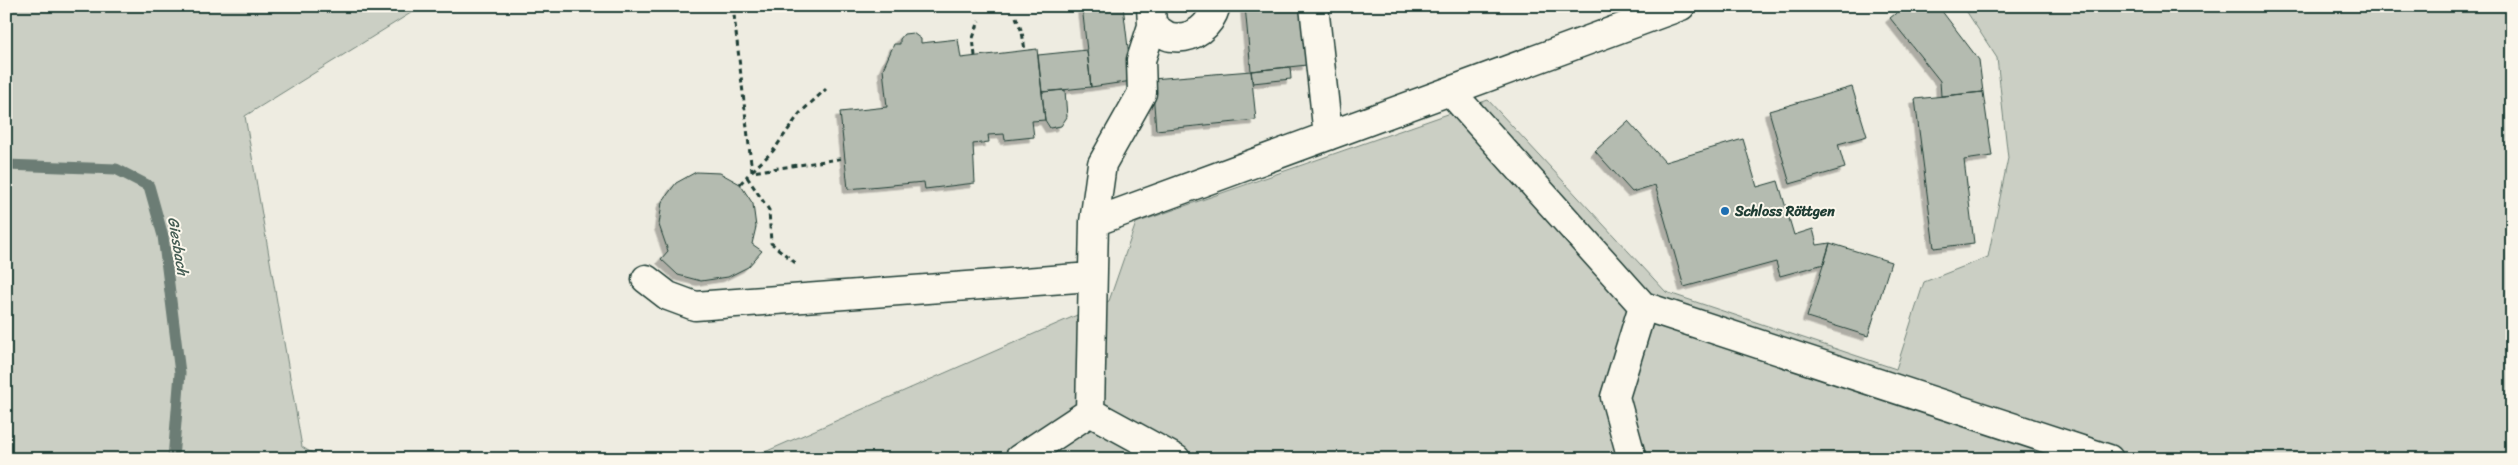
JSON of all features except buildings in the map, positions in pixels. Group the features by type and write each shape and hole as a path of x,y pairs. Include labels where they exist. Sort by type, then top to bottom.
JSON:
{"lane":[{"path":"1151,16 1172,38 1194,35 1209,23 1216,6"},
{"path":"1314,6 1328,136"},
{"path":"1094,222 1681,6"},
{"path":"1090,412 1094,222 1102,164 1142,92 1141,60 1151,16"},
{"path":"1450,91 1643,306 2109,459"},
{"path":"646,279 668,296 695,306 1092,277"},
{"path":"1632,459 1615,397 1643,306"},
{"path":"1019,459 1090,412"},
{"path":"1090,412 1176,459"}],"path":[{"path":"733,6 752,172"},
{"path":"1016,17 1022,32 1024,50"},
{"path":"976,56 973,38 979,21"},
{"path":"740,184 773,152 800,113 826,89"},
{"path":"752,172 845,158"},
{"path":"747,177 769,210 771,242 835,296"}],"shaded area":[{"path":"6,6 422,6 245,116 302,447 322,459 6,459"},
{"path":"1963,6 2512,6 2512,459 749,459 1109,301 1136,223 1488,100 1666,292 1896,369 1924,282 1988,257 2008,158 1997,58"}],"waterway":[{"name":"Giesbach","path":"6,165 116,169 149,186 163,236 180,373 173,459"}],"place":[{"name":"Schloss Röttgen","path":"1725,211"}]}
